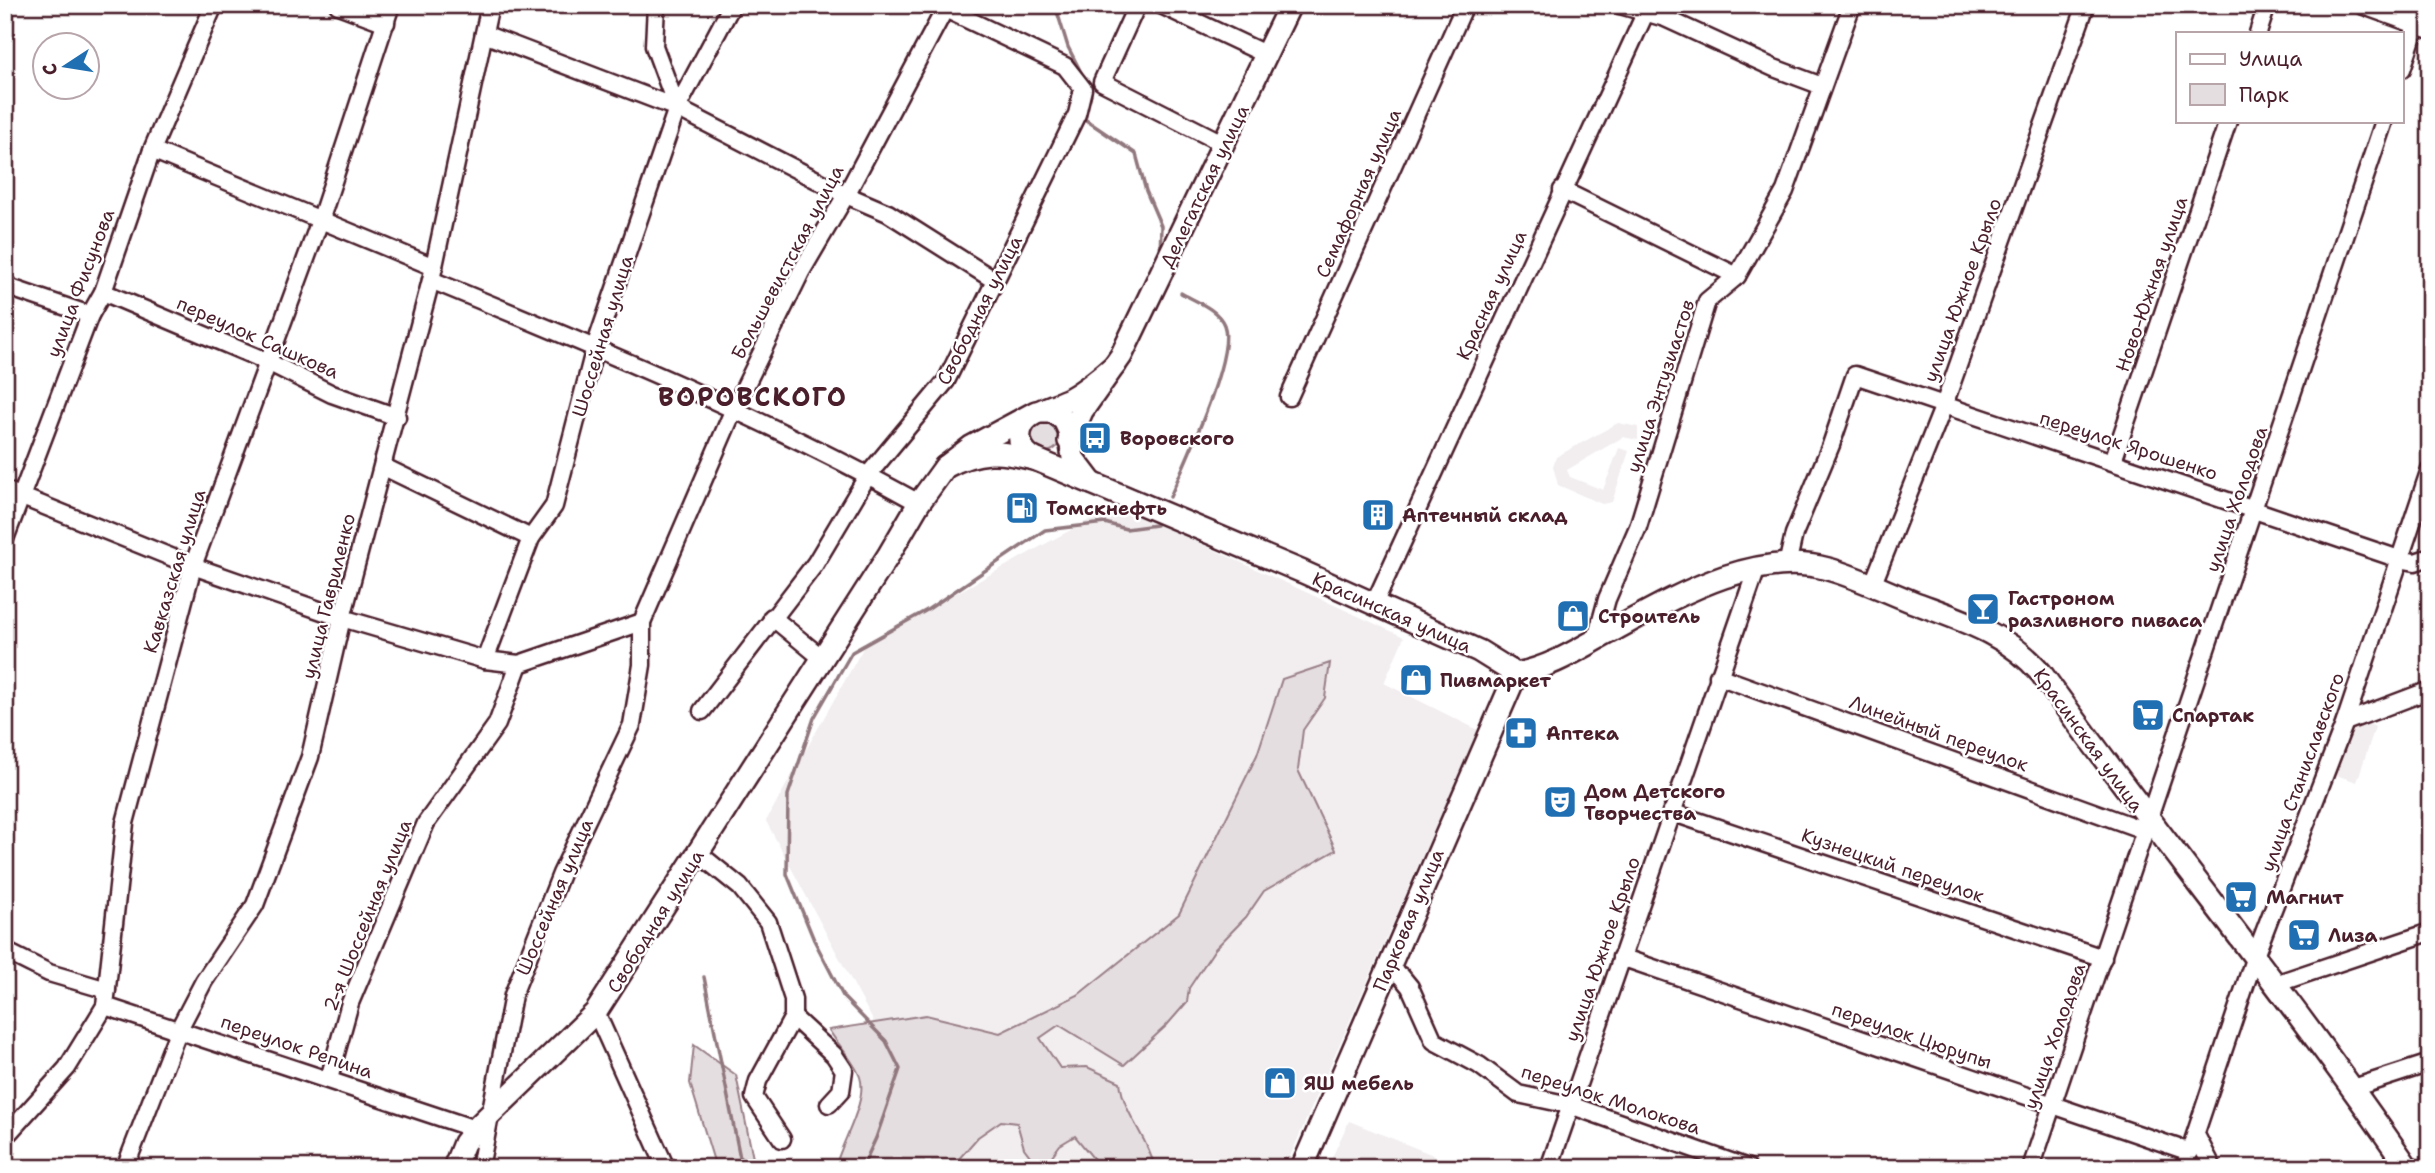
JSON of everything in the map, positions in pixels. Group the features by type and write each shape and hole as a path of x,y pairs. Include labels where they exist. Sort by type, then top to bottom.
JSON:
{"main road":[{"name":"Делегатская улица","path":"1070,438 1082,411 1115,365 1290,5"},
{"name":"Делегатская улица","path":"945,467 971,447 1036,412 1073,397 1115,365"},
{"path":"1070,438 1066,450 1057,459 1037,460 1026,453 1020,435 1024,423 1036,412 1046,411 1059,415 1067,425 1077,466 1094,485"},
{"name":"Красинская улица","path":"945,467 960,459 988,451 1013,453 1037,460 1374,604 1479,651 1516,674 1564,659 1596,639 1714,581 1757,568 1787,565 1827,569 1996,634 2026,656 2148,826 2255,956 2353,1088 2408,1168"},
{"name":"Свободная улица","path":"481,1123 596,1012 823,659 919,503 945,467"},
{"name":"Парковая улица","path":"1302,1168 1516,674"},
{"name":"Шоссейная улица","path":"454,1168 464,1143 481,1123"}],"street":[{"name":"улица Фисунова","path":"5,540 13,493 89,315 103,292 152,150 214,5"},
{"path":"338,5 386,23"},
{"name":"Кавказская улица","path":"5,1137 67,1068 106,998 125,823 193,566 266,361 321,218 391,5"},
{"name":"улица Гавриленко","path":"125,1168 179,1029 204,981 255,905 310,757 342,618 384,467 432,274 490,5"},
{"path":"656,5 654,46 677,108"},
{"name":"Шоссейная улица","path":"485,660 531,538 554,506 595,347 677,108 732,5"},
{"path":"1137,5 1102,82 1224,144"},
{"path":"1161,5 1267,55"},
{"name":"Семафорная улица","path":"1289,397 1465,5"},
{"path":"1620,5 1648,10 1774,68 1822,86"},
{"name":"улица Энтузиастов","path":"1596,639 1607,599 1638,527 1707,300 1737,276 1785,191 1853,5"},
{"name":"улица Южное Крыло","path":"1872,586 1944,405 2086,5"},
{"path":"2258,32 2267,5"},
{"path":"2361,5 2423,28"},
{"path":"2404,65 2423,28 2427,5"},
{"name":"Свободная улица","path":"702,711 815,564 868,475 946,382 1077,114 1083,89 1066,66 943,7"},
{"name":"Большевистская улица","path":"642,622 734,409 801,272 846,195 943,7"},
{"name":"Красная улица","path":"1374,604 1562,190 1648,10"},
{"path":"484,34 677,108 846,195 888,213 994,280"},
{"name":"Ново-Южная улица","path":"2113,461 2228,122"},
{"name":"улица Холодова","path":"2031,1168 2384,122"},
{"path":"152,150 321,218 432,274 734,409 919,503"},
{"path":"1562,190 1737,276"},
{"path":"5,286 89,315"},
{"name":"переулок Сашкова","path":"103,292 266,361 331,394 397,417"},
{"name":"переулок Ярошенко","path":"1787,565 1794,534 1831,445 1855,374 2399,559 2415,562 2430,557"},
{"path":"384,467 531,538"},
{"name":"улица Станиславского","path":"2187,1160 2255,956 2344,722 2430,469"},
{"path":"13,493 193,566 342,618 485,660 519,664 642,622"},
{"name":"улица Южное Крыло","path":"1549,1168 1757,568"},
{"path":"772,617 823,659"},
{"name":"Шоссейная улица","path":"481,1123 513,995 561,874 632,725 642,664 642,622"},
{"name":"2-я Шоссейная улица","path":"329,1079 350,1003 426,822 497,724 519,664"},
{"name":"Линейный переулок","path":"1718,676 2148,826"},
{"path":"2344,722 2430,690"},
{"name":"Кузнецкий переулок","path":"1671,812 2103,958"},
{"path":"698,853 740,887 768,922 793,999 793,1017 758,1081 754,1097 782,1139"},
{"path":"2275,985 2430,932"},
{"name":"переулок Репина","path":"5,951 179,1029 329,1079 481,1123"},
{"name":"переулок Цюрупы","path":"1621,957 2052,1105 2187,1160"},
{"name":"переулок Молокова","path":"1388,969 1401,976 1410,987 1421,1017 1438,1045 1479,1065 1518,1094 1570,1105 1748,1168"},
{"path":"596,1012 666,1168"},
{"path":"793,1017 834,1055 844,1070 841,1091 829,1104"},
{"path":"2353,1088 2430,1063"},
{"path":"480,1168 481,1123"},
{"path":"2196,1135 2213,1168"}],"shaded area":[{"path":"1618,423 1638,427 1638,440 1623,437 1567,470 1570,477 1603,490 1619,448 1629,451 1612,502 1602,504 1558,485 1553,466 1556,457"},
{"path":"1116,505 1404,637 1384,683 1478,730 1285,1168 952,1168 766,821 866,643"},
{"path":"2368,723 2375,727 2357,782 2336,775 2355,724"},
{"path":"1349,1121 1465,1168 1327,1168"}],"green space":[{"path":"1045,420 1056,425 1061,436 1056,447 1045,452 1034,447 1029,436 1034,425"},
{"path":"1330,663 1325,698 1303,730 1298,770 1336,850 1264,891 1246,917 1215,949 1189,988 1187,1002 1167,1025 1124,1065 1059,1025 1040,1038 1060,1068 1087,1067 1120,1082 1126,1105 1147,1145 1155,1168 1101,1168 1075,1136 1060,1145 1043,1168 1039,1168 1024,1148 1017,1123 1001,1121 978,1137 951,1168 835,1168 857,1110 861,1087 857,1071 829,1030 926,1015 1000,1033 1078,995 1179,914 1257,755 1282,679"},
{"path":"694,1045 736,1075 755,1168 716,1168 690,1083"}],"waterway":[{"path":"1055,5 1068,47 1084,78"},
{"path":"1087,107 1091,93 1089,88"},
{"path":"1083,118 1136,154 1146,191 1161,226 1160,255"},
{"path":"1170,497 1207,410 1223,360 1226,340 1224,325 1217,314 1181,293"},
{"path":"862,1168 876,1138 900,1069 886,1041 844,998 814,940 787,874 788,795 814,718 852,652 927,610 1045,530 1105,523 1126,529 1156,525"},
{"path":"704,977 742,1168"}],"place":[{"name":"Воровского","path":"1095,438"},
{"name":"Томскнефть","path":"1022,508"},
{"name":"Аптечный склад","path":"1378,515"},
{"name":"Гастроном разливного пиваса","path":"1983,609"},
{"name":"Строитель","path":"1573,616"},
{"name":"Пивмаркет","path":"1416,680"},
{"name":"Спартак","path":"2148,715"},
{"name":"Аптека","path":"1521,733"},
{"name":"Дом Детского Творчества","path":"1560,802"},
{"name":"Магнит","path":"2241,897"},
{"name":"Лиза","path":"2304,935"},
{"name":"ЯШ мебель","path":"1280,1083"}],"district":[{"name":"ВОРОВСКОГО","path":"753,397"}]}
